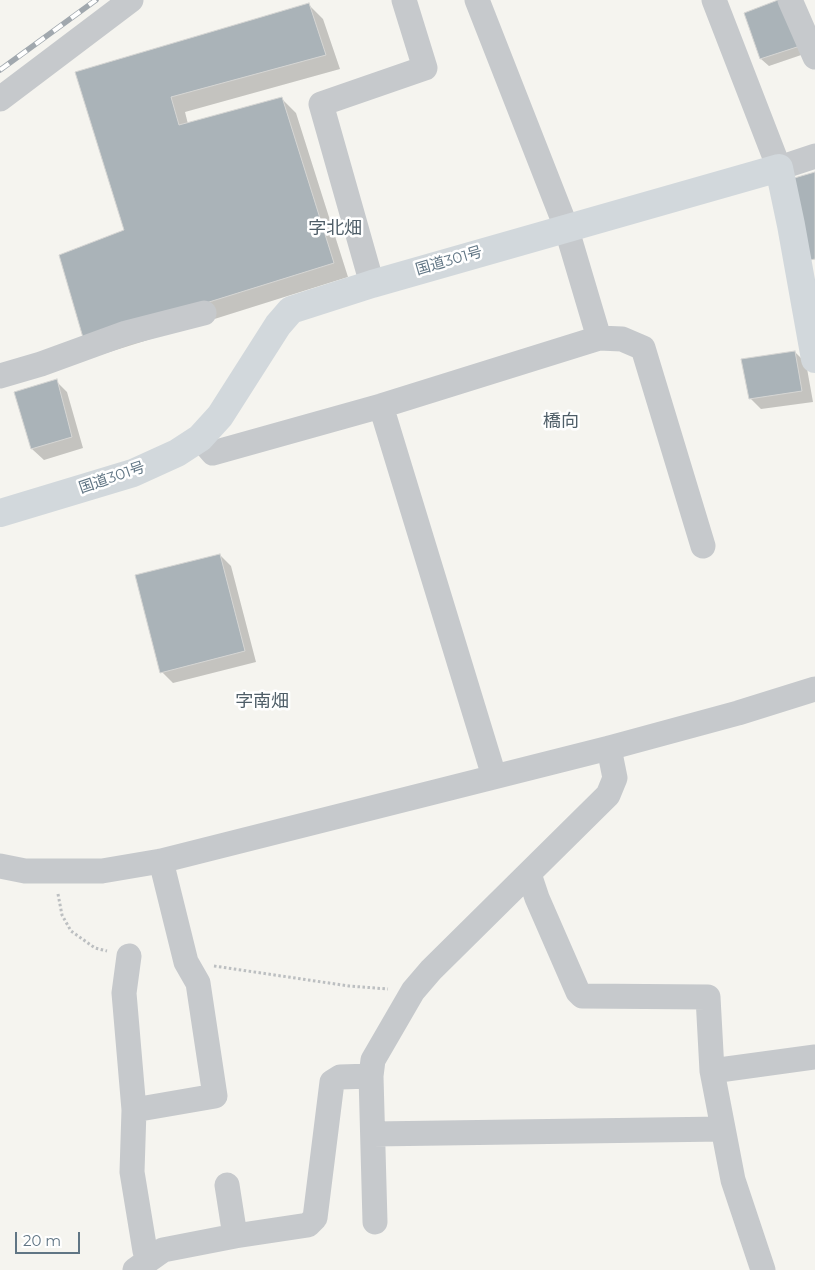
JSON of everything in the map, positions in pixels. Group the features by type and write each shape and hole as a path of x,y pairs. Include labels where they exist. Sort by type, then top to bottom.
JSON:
{"highway":[{"name":"国道301号","path":"0,513 133,472 177,453 200,438 220,416 278,325 291,310 566,227 779,168"},
{"path":"779,168 815,359"}],"street":[{"path":"0,99 132,0"},
{"path":"372,284 321,104 425,68 404,0"},
{"path":"477,0 566,227 599,338"},
{"path":"714,0 779,168 815,156"},
{"path":"790,0 815,57"},
{"path":"0,376 41,364 126,333 204,313"},
{"path":"200,438 213,453 381,406 599,338 622,340 643,348 703,546"},
{"path":"381,406 494,776"},
{"path":"0,866 25,871 102,871 161,861 608,748 738,713 815,689"},
{"path":"375,1222 371,1076 373,1060 413,991 431,970 608,795 615,778 608,748"},
{"path":"134,1110 215,1096 198,983 186,962 161,861"},
{"path":"529,874 537,898 578,992 582,996 708,997 712,1072 733,1180 763,1270"},
{"path":"129,956 124,994 134,1110 132,1172 146,1251 142,1264"},
{"path":"712,1072 815,1057"},
{"path":"142,1264 162,1250 308,1225 315,1218 332,1082 340,1077 371,1076"},
{"path":"373,1134 723,1129"},
{"path":"227,1184 235,1236"}],"building":[{"path":"778,0 800,46 760,59 744,13"},
{"path":"309,3 326,55 171,97 179,125 282,97 334,263 84,341 59,255 124,230 75,72"},
{"path":"815,172 815,259 810,260 791,179"},
{"path":"795,351 802,391 749,399 741,359"},
{"path":"57,379 72,437 31,449 14,392"},
{"path":"220,554 245,651 160,673 135,575"}],"railway":[{"path":"0,70 96,0"}],"district":[{"name":"字北畑","path":"335,229"},
{"name":"橋向","path":"561,422"},
{"name":"字南畑","path":"262,702"}]}
